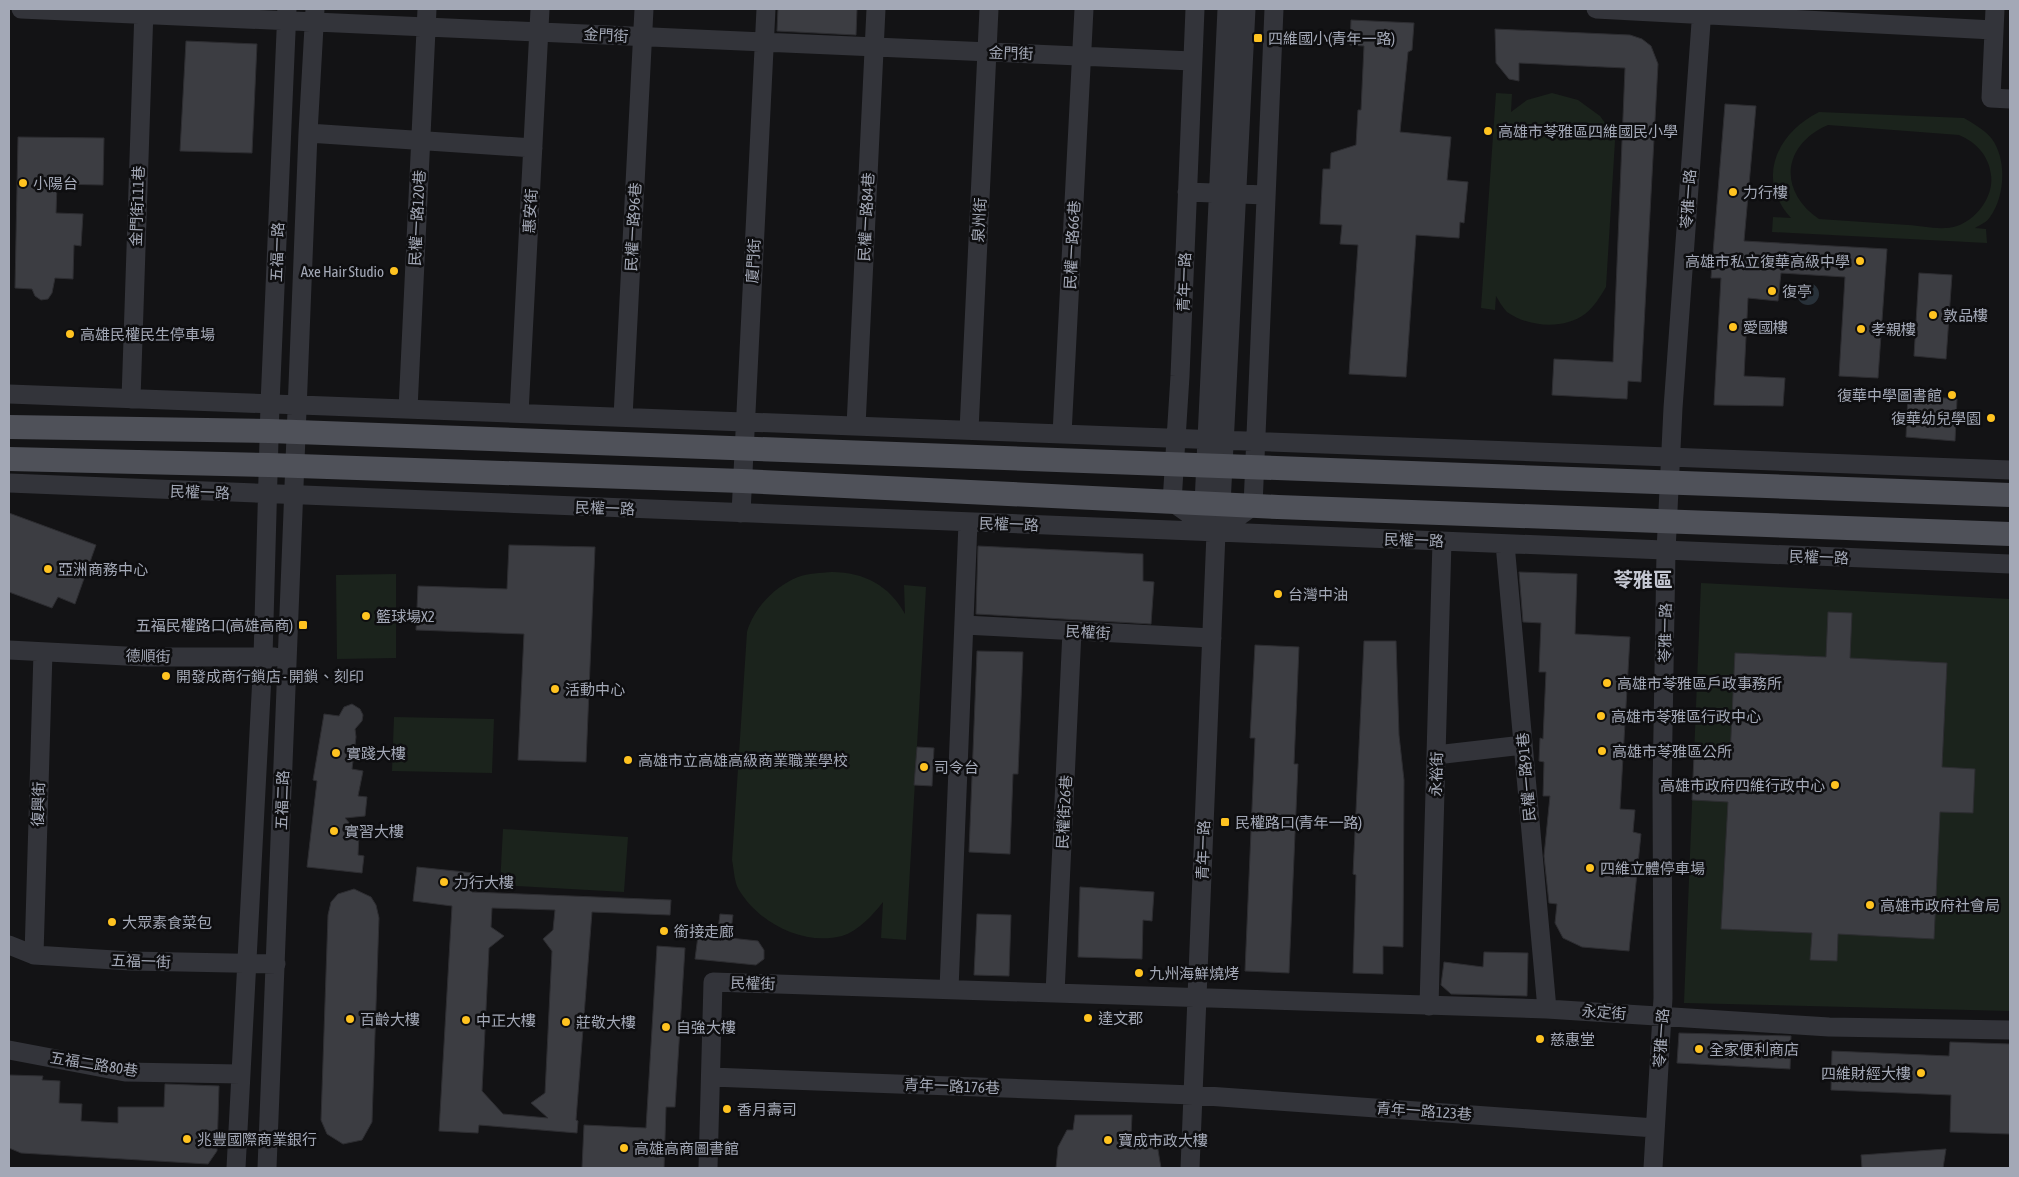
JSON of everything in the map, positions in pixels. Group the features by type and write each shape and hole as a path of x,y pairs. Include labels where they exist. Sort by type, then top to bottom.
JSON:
{"main road":[{"path":"9,427 269,431 744,450 2010,495"},
{"name":"民權一路","path":"9,459 269,464 742,481 1253,506 1668,523 2010,534"}],"street":[{"name":"金門街","path":"21,9 427,18 539,32 1192,61"},
{"name":"惠安街","path":"519,413 540,9"},
{"name":"民權一路96巷","path":"623,417 644,9"},
{"name":"廈門街","path":"741,513 766,9"},
{"name":"民權一路84巷","path":"856,426 876,9"},
{"name":"泉州街","path":"968,430 989,9"},
{"name":"民權一路66巷","path":"1062,434 1084,9"},
{"name":"青年一路","path":"1172,502 1180,376 1195,9"},
{"name":"青年一路","path":"1216,440 1218,193 1227,9"},
{"name":"青年一路","path":"1190,1168 1216,533 1212,504 1237,194 1246,9"},
{"path":"1172,502 1216,533 1253,506 1274,9"},
{"path":"1596,9 1916,17 1993,30"},
{"path":"1995,9 1991,98 2010,99"},
{"name":"苓雅一路","path":"1654,1168 1662,1017 1662,789 1666,551 1670,456 1702,11"},
{"name":"金門街111巷","path":"131,399 144,12"},
{"name":"五福一路","path":"268,494 270,404 287,15"},
{"name":"五福一路","path":"298,432 308,134 315,15"},
{"name":"民權一路120巷","path":"408,409 427,18"},
{"path":"308,134 533,148"},
{"path":"1187,192 1266,195"},
{"path":"9,394 2010,470"},
{"name":"五福二路","path":"267,1168 298,432"},
{"name":"民權一路","path":"9,483 2010,564"},
{"name":"五福二路","path":"236,1168 263,657 268,494"},
{"path":"949,989 968,522"},
{"name":"永裕街","path":"1430,1006 1442,542"},
{"name":"民權一路91巷","path":"1506,544 1547,1009"},
{"name":"民權街","path":"964,625 1212,638"},
{"name":"民權街26巷","path":"1055,993 1072,631"},
{"name":"德順街","path":"9,650 145,657 288,657"},
{"name":"復興街","path":"34,956 42,652"},
{"path":"1436,755 1523,745"},
{"name":"五福一街","path":"9,945 34,956 130,961 276,964"},
{"name":"民權街","path":"708,1168 713,982 1197,998"},
{"name":"永定街","path":"1197,998 1547,1009 1828,1028 2010,1030"},
{"name":"五福二路80巷","path":"9,1050 125,1072 240,1074"},
{"name":"青年一路176巷","path":"711,1077 1193,1095"},
{"name":"青年一路123巷","path":"1193,1095 1655,1128"}],"shaded area":[{"path":"1496,93 1512,94 1511,112 1527,100 1552,93 1578,100 1600,116 1615,141 1606,287 1597,302 1585,314 1567,323 1546,325 1525,321 1507,312 1496,296 1495,310 1481,308"},
{"path":"1819,112 1964,118 1979,127 1992,139 1997,148 2002,167 1999,199 1990,217 1975,228 1986,229 1987,243 1772,232 1773,217 1791,218 1780,203 1774,188 1773,173 1776,158 1782,144 1804,121","holes":["1828,125 1959,135 1981,150 1990,168 1991,183 1990,191 1983,206 1971,218 1957,226 1939,228 1819,219 1806,208 1797,195 1792,182 1791,169 1794,156 1801,144"]},
{"path":"1808,283 1816,286 1819,294 1816,302 1808,305 1800,302 1797,294 1800,286"},
{"path":"832,572 855,575 875,582 892,596 905,614 904,585 926,587 906,940 881,938 883,902 870,917 848,934 827,938 812,938 798,935 770,922 758,913 739,890 735,879 732,860 747,632 760,607 781,586 802,576"},
{"name":"籃球場X2","path":"396,574 396,658 337,659 336,575"},
{"path":"1701,583 2010,599 2010,1011 1684,1003"},
{"path":"394,717 494,719 492,773 392,771"},
{"path":"503,829 628,837 624,892 500,885"}],"building":[{"path":"778,9 857,9 856,35 777,31"},
{"path":"1351,20 1414,23 1412,50 1408,52 1400,132 1451,137 1447,180 1468,182 1464,223 1460,222 1459,238 1416,235 1406,377 1349,374 1358,245 1340,244 1342,225 1320,224 1323,169 1330,169 1331,153 1356,145 1358,110 1361,110 1364,46 1350,45"},
{"path":"1495,29 1630,35 1642,39 1651,46 1658,64 1641,382 1628,381 1627,399 1552,395 1554,359 1613,362 1625,68 1519,63 1519,81 1509,79 1496,63"},
{"path":"186,41 257,44 252,153 180,151"},
{"path":"1725,104 1756,106 1744,241 1887,249 1878,378 1839,376 1845,277 1781,273 1778,301 1748,298 1744,376 1785,378 1783,406 1714,405 1721,278 1711,278"},
{"path":"18,137 104,138 103,185 57,184 56,213 83,214 81,246 74,245 73,279 55,278 52,293 48,299 41,300 35,296 32,289 15,288"},
{"name":"敦品樓","path":"1919,273 1952,275 1946,359 1914,356"},
{"path":"1908,395 1957,399 1955,441 1906,437"},
{"name":"亞洲商務中心","path":"9,513 96,545 75,604 58,597 52,608 9,592"},
{"path":"509,545 595,547 586,762 518,760 524,634 416,630 418,586 507,589"},
{"path":"978,546 1143,554 1143,581 1154,582 1151,624 976,614"},
{"path":"1519,572 1577,574 1575,634 1630,637 1620,809 1635,810 1633,832 1641,834 1629,951 1582,947 1563,938 1555,923 1557,904 1549,903 1544,856 1550,796 1543,796 1544,762 1539,761 1540,738 1543,739 1546,672 1539,672 1541,623 1523,622"},
{"name":"高雄市政府四維行政中心","path":"1828,612 1852,613 1850,658 1947,663 1942,767 1975,769 1973,813 1940,812 1934,939 1838,934 1837,961 1810,960 1812,933 1721,929 1728,802 1692,800 1694,755 1730,757 1735,653 1826,657"},
{"path":"1364,641 1396,641 1399,735 1404,780 1403,947 1383,946 1383,974 1353,973 1356,875 1353,874"},
{"path":"1255,645 1299,647 1294,764 1298,764 1289,973 1245,971 1255,738 1250,738"},
{"path":"977,651 1023,652 1018,774 1013,774 1010,854 969,852"},
{"path":"352,704 360,709 363,715 362,721 355,729 356,737 352,769 363,771 358,796 367,797 365,816 345,818 359,834 358,855 364,856 362,873 307,867 317,781 313,780 324,714 339,716 344,707"},
{"name":"司令台","path":"917,747 934,748 932,786 914,785"},
{"path":"417,867 474,873 472,892 671,900 670,915 592,912 576,1120 578,1121 577,1133 479,1125 478,1133 439,1131 452,906 413,901","holes":["492,908 555,910 553,930 543,939 552,951 545,1093 531,1103 548,1118 503,1114 482,1091 489,948 504,936 491,927"]},
{"path":"1080,887 1154,892 1152,921 1143,920 1142,959 1078,957"},
{"name":"百齡大樓","path":"354,889 371,897 376,905 379,918 372,1122 362,1140 343,1144 327,1134 321,1120 328,915 331,902 338,894"},
{"path":"720,914 733,915 730,938 758,941 764,950 764,959 756,965 695,959 698,936 717,938"},
{"path":"977,914 1011,915 1009,976 974,975"},
{"path":"657,946 685,948 675,1107 666,1107 664,1168 582,1168 584,1125 646,1128"},
{"path":"1484,952 1528,953 1527,996 1451,994 1441,985 1444,962 1483,967"},
{"path":"1679,1033 1791,1036 1790,1069 1677,1063"},
{"name":"四維財經大樓","path":"1950,1042 2010,1044 2010,1134 1950,1132 1951,1095 1831,1090 1832,1051 1949,1056"},
{"path":"9,1075 43,1076 42,1080 60,1081 59,1103 82,1104 81,1121 118,1123 118,1107 164,1107 165,1084 219,1086 217,1151 208,1164 21,1153 9,1148"},
{"name":"寶成市政大樓","path":"1075,1115 1132,1115 1131,1136 1152,1137 1157,1144 1161,1168 1056,1168 1058,1147 1067,1130 1073,1130"},
{"path":"1946,1149 1943,1168 1862,1168 1861,1155"}],"place":[{"name":"四維國小(青年一路)","path":"1258,38"},
{"name":"高雄市苓雅區四維國民小學","path":"1488,131"},
{"name":"小陽台","path":"23,183"},
{"name":"力行樓","path":"1733,192"},
{"name":"高雄市私立復華高級中學","path":"1860,261"},
{"name":"Axe Hair Studio","path":"394,271"},
{"name":"復亭","path":"1772,291"},
{"name":"敦品樓","path":"1933,315"},
{"name":"愛國樓","path":"1733,327"},
{"name":"孝親樓","path":"1861,329"},
{"name":"高雄民權民生停車場","path":"70,334"},
{"name":"復華中學圖書館","path":"1952,395"},
{"name":"復華幼兒學園","path":"1991,418"},
{"name":"亞洲商務中心","path":"48,569"},
{"name":"台灣中油","path":"1278,594"},
{"name":"籃球場X2","path":"366,616"},
{"name":"五福民權路口(高雄高商)","path":"303,625"},
{"name":"開發成商行鎖店 - 開鎖、刻印","path":"166,676"},
{"name":"高雄市苓雅區戶政事務所","path":"1607,683"},
{"name":"活動中心","path":"555,689"},
{"name":"高雄市苓雅區行政中心","path":"1601,716"},
{"name":"高雄市苓雅區公所","path":"1602,751"},
{"name":"實踐大樓","path":"336,753"},
{"name":"高雄市立高雄高級商業職業學校","path":"628,760"},
{"name":"司令台","path":"924,767"},
{"name":"高雄市政府四維行政中心","path":"1835,785"},
{"name":"民權路口(青年一路)","path":"1225,822"},
{"name":"實習大樓","path":"334,831"},
{"name":"四維立體停車場","path":"1590,868"},
{"name":"力行大樓","path":"444,882"},
{"name":"高雄市政府社會局","path":"1870,905"},
{"name":"大眾素食菜包","path":"112,922"},
{"name":"銜接走廊","path":"664,931"},
{"name":"九州海鮮燒烤","path":"1139,973"},
{"name":"達文郡","path":"1088,1018"},
{"name":"百齡大樓","path":"350,1019"},
{"name":"中正大樓","path":"466,1020"},
{"name":"莊敬大樓","path":"566,1022"},
{"name":"自強大樓","path":"666,1027"},
{"name":"慈惠堂","path":"1540,1039"},
{"name":"全家便利商店","path":"1699,1049"},
{"name":"四維財經大樓","path":"1921,1073"},
{"name":"香月壽司","path":"727,1109"},
{"name":"兆豐國際商業銀行","path":"187,1139"},
{"name":"寶成市政大樓","path":"1108,1140"},
{"name":"高雄高商圖書館","path":"624,1148"}],"district":[{"name":"苓雅區","path":"1643,579"}]}
